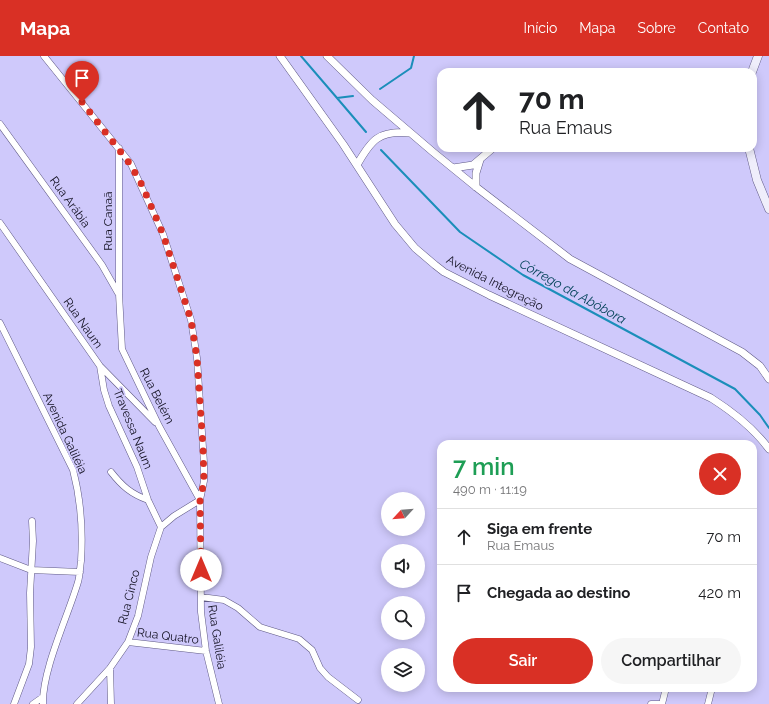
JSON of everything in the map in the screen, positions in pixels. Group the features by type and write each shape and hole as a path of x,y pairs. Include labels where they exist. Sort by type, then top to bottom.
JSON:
{"main road":[{"path":"754,68 758,56"},
{"path":"750,152 756,180 769,209"}],"street":[{"name":"Rua Galiléia","path":"44,56 119,148 130,164 156,216 191,320 197,358 202,416 204,482 200,500 201,612 206,651 219,704"},
{"name":"Avenida Integração","path":"280,56 357,165 404,236 424,257 444,272 489,295 711,398 733,411 769,449"},
{"path":"327,56 372,100 410,133 476,187 570,259 742,352 760,366 769,379"},
{"name":"Rua Arábia","path":"0,124 102,265 119,294"},
{"path":"357,165 370,144 376,138 384,134 396,132 410,133"},
{"name":"Rua Canaã","path":"119,148 119,294"},
{"path":"453,168 473,165 489,152"},
{"path":"476,187 476,173 480,160"},
{"name":"Rua Naum","path":"1,225 100,366 159,426"},
{"name":"Rua Belém","path":"119,294 122,349 159,426 200,500"},
{"name":"Avenida Galiléia","path":"0,323 73,470 78,489 81,516 79,580 51,662 43,701 33,704"},
{"name":"Travessa Naum","path":"100,366 104,390 109,406 137,467 148,500 161,528"},
{"path":"111,472 121,485 134,494 148,500"},
{"path":"161,528 189,506 200,500"},
{"path":"14,704 29,664 31,647 32,520"},
{"name":"Rua Cinco","path":"77,704 110,668 128,642 138,616 151,557 161,528"},
{"path":"0,558 31,570 80,572"},
{"path":"201,597 224,600 238,608 260,626 300,639 312,650 320,668 328,677 358,700"},
{"name":"Rua Quatro","path":"128,642 206,651"},
{"path":"110,668 111,704"},
{"path":"662,704 665,692"},
{"path":"708,704 711,692"},
{"path":"651,704 659,704"}],"waterway":[{"path":"301,56 337,98 353,96"},
{"path":"380,89 411,68 414,56"},
{"name":"Córrego da Abóbora","path":"337,98 366,132"},
{"name":"Córrego da Abóbora","path":"381,150 460,232 523,275 735,389 760,415 769,428"}],"route":[{"path":"82,102 119,148 142,185 163,234 191,320 197,358 204,463 203,492 200,500 201,570"}]}
